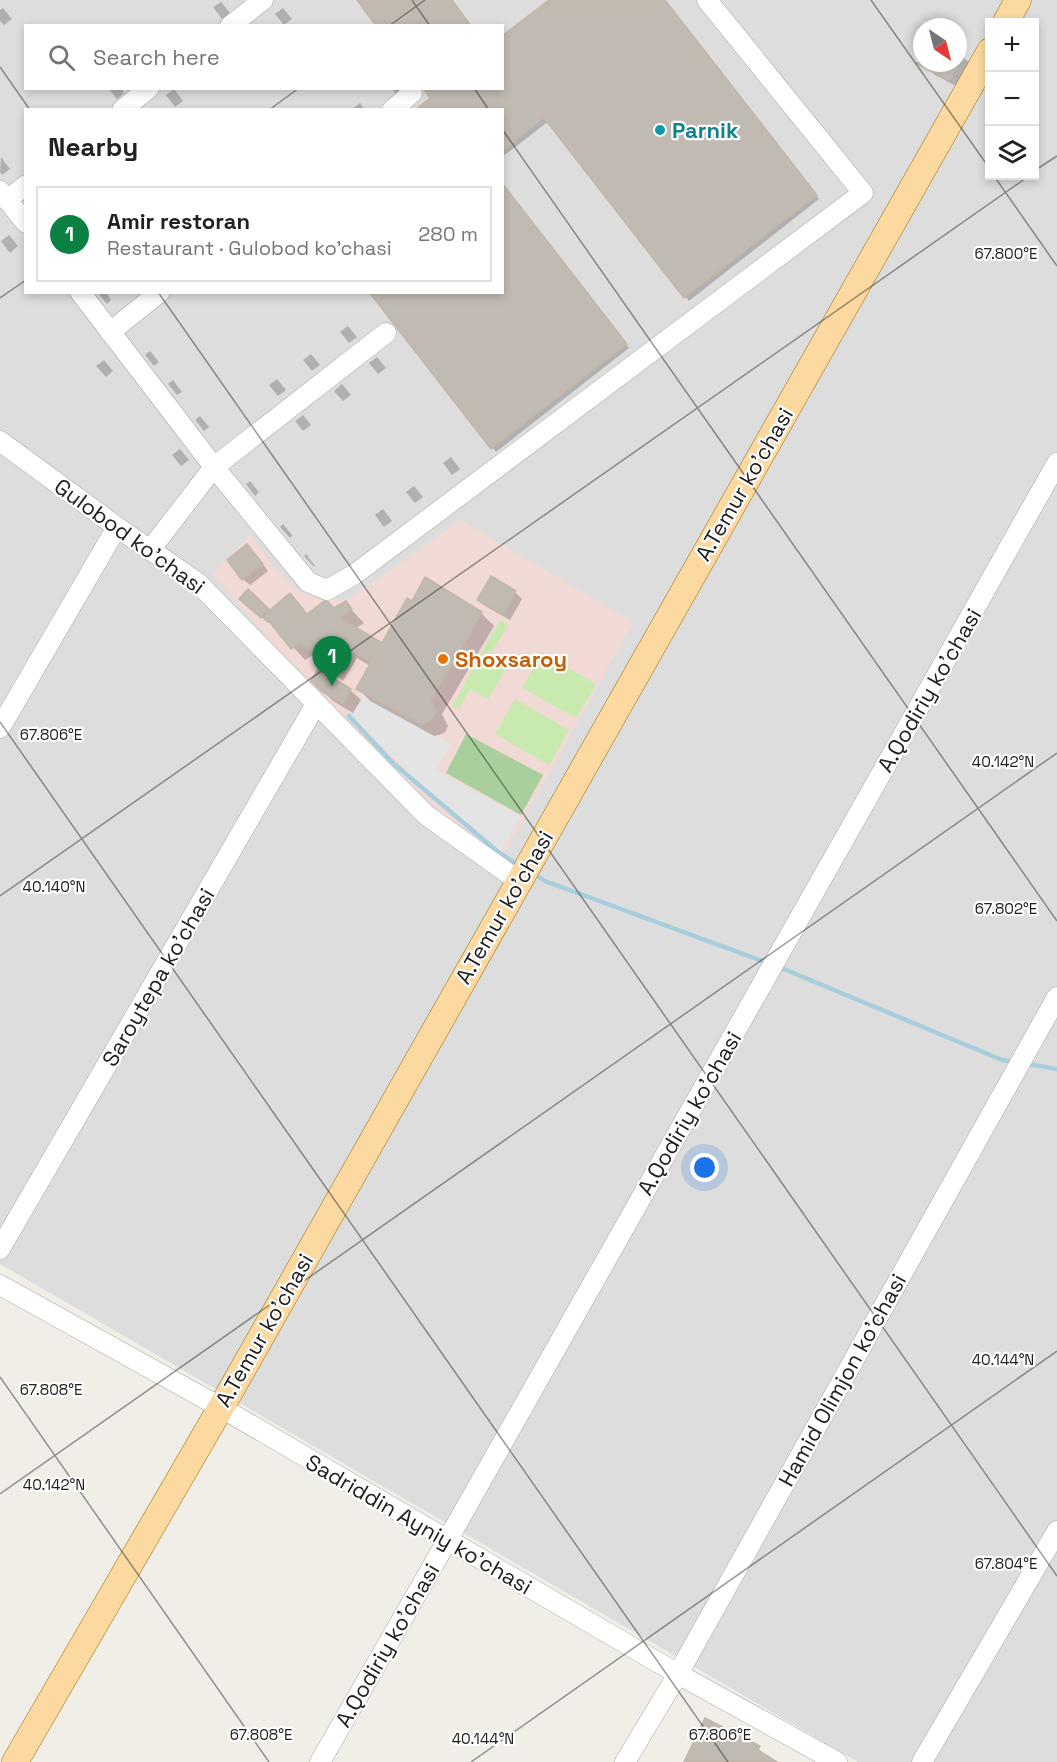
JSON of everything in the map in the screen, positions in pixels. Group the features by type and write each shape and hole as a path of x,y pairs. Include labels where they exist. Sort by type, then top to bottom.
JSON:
{"main road":[{"path":"1007,18 1018,0"},
{"name":"A.Temur ko'chasi","path":"15,1762 220,1407 985,60"}],"street":[{"path":"233,24 263,0"},
{"path":"82,294 214,467 308,582 327,590 355,574 862,194 707,0"},
{"path":"124,108 147,90"},
{"path":"394,108 412,93"},
{"path":"24,186 3,195 24,221"},
{"path":"110,332 158,294"},
{"path":"150,550 214,467 386,333"},
{"name":"Gulobod ko'chasi","path":"0,441 198,583 426,815 519,881"},
{"name":"A.Qodiriy ko'chasi","path":"320,1762 1057,463"},
{"path":"0,728 117,527"},
{"name":"Saroytepa ko'chasi","path":"0,1250 316,704"},
{"name":"Hamid Olimjon ko'chasi","path":"625,1762 678,1674 1057,997"},
{"name":"Sadriddin Ayniy ko'chasi","path":"0,1285 220,1407 678,1674 837,1762"},
{"path":"922,1762 1057,1531"}],"shaded area":[{"path":"0,0 1057,0 1057,1762 858,1762 0,1264"},
{"path":"461,520 633,622 503,856 438,810 309,687 212,573 251,535 273,566 299,591 321,598 348,600"},
{"path":"363,695 451,744 436,770 520,816 501,851 444,806 351,717"}],"green space":[{"path":"500,620 508,625 489,656 507,667 488,699 470,689 459,709 452,706"},
{"path":"542,653 596,684 576,718 522,688"},
{"path":"515,699 569,730 549,765 495,734"},
{"path":"466,734 543,775 521,815 446,773"}],"building":[{"path":"357,0 452,0 470,24 375,24"},
{"name":"Parnik","path":"549,0 665,0 817,195 684,298 544,118 504,149 504,108 418,108 430,98 424,90 504,90 504,34"},
{"path":"932,72 954,72 949,81"},
{"path":"504,186 627,344 491,449 371,294 504,294"},
{"path":"247,544 263,564 242,580 227,560"},
{"path":"491,576 516,591 503,615 477,600"},
{"path":"425,577 482,612 431,701 436,712 433,718 425,724 420,724 356,689 371,662 344,647 330,670 300,642 291,649 264,615 290,593 307,614 324,601 334,608 346,601 352,609 340,618 382,643 407,598 412,601"},
{"path":"248,589 269,609 261,618 239,599"},
{"path":"318,669 351,689 343,704 321,691 311,681"},
{"path":"705,1718 760,1746 758,1750 777,1762 684,1762"}],"waterway":[{"path":"349,716 393,763 498,852 520,866"},
{"path":"533,873 545,881 768,963"},
{"path":"779,967 1002,1060 1016,1062"},
{"path":"1027,1064 1057,1069"}],"place":[{"name":"Parnik","path":"660,130"},
{"name":"Shoxsaroy","path":"443,659"},
{"name":"Amir restoran","path":"332,686"}]}
